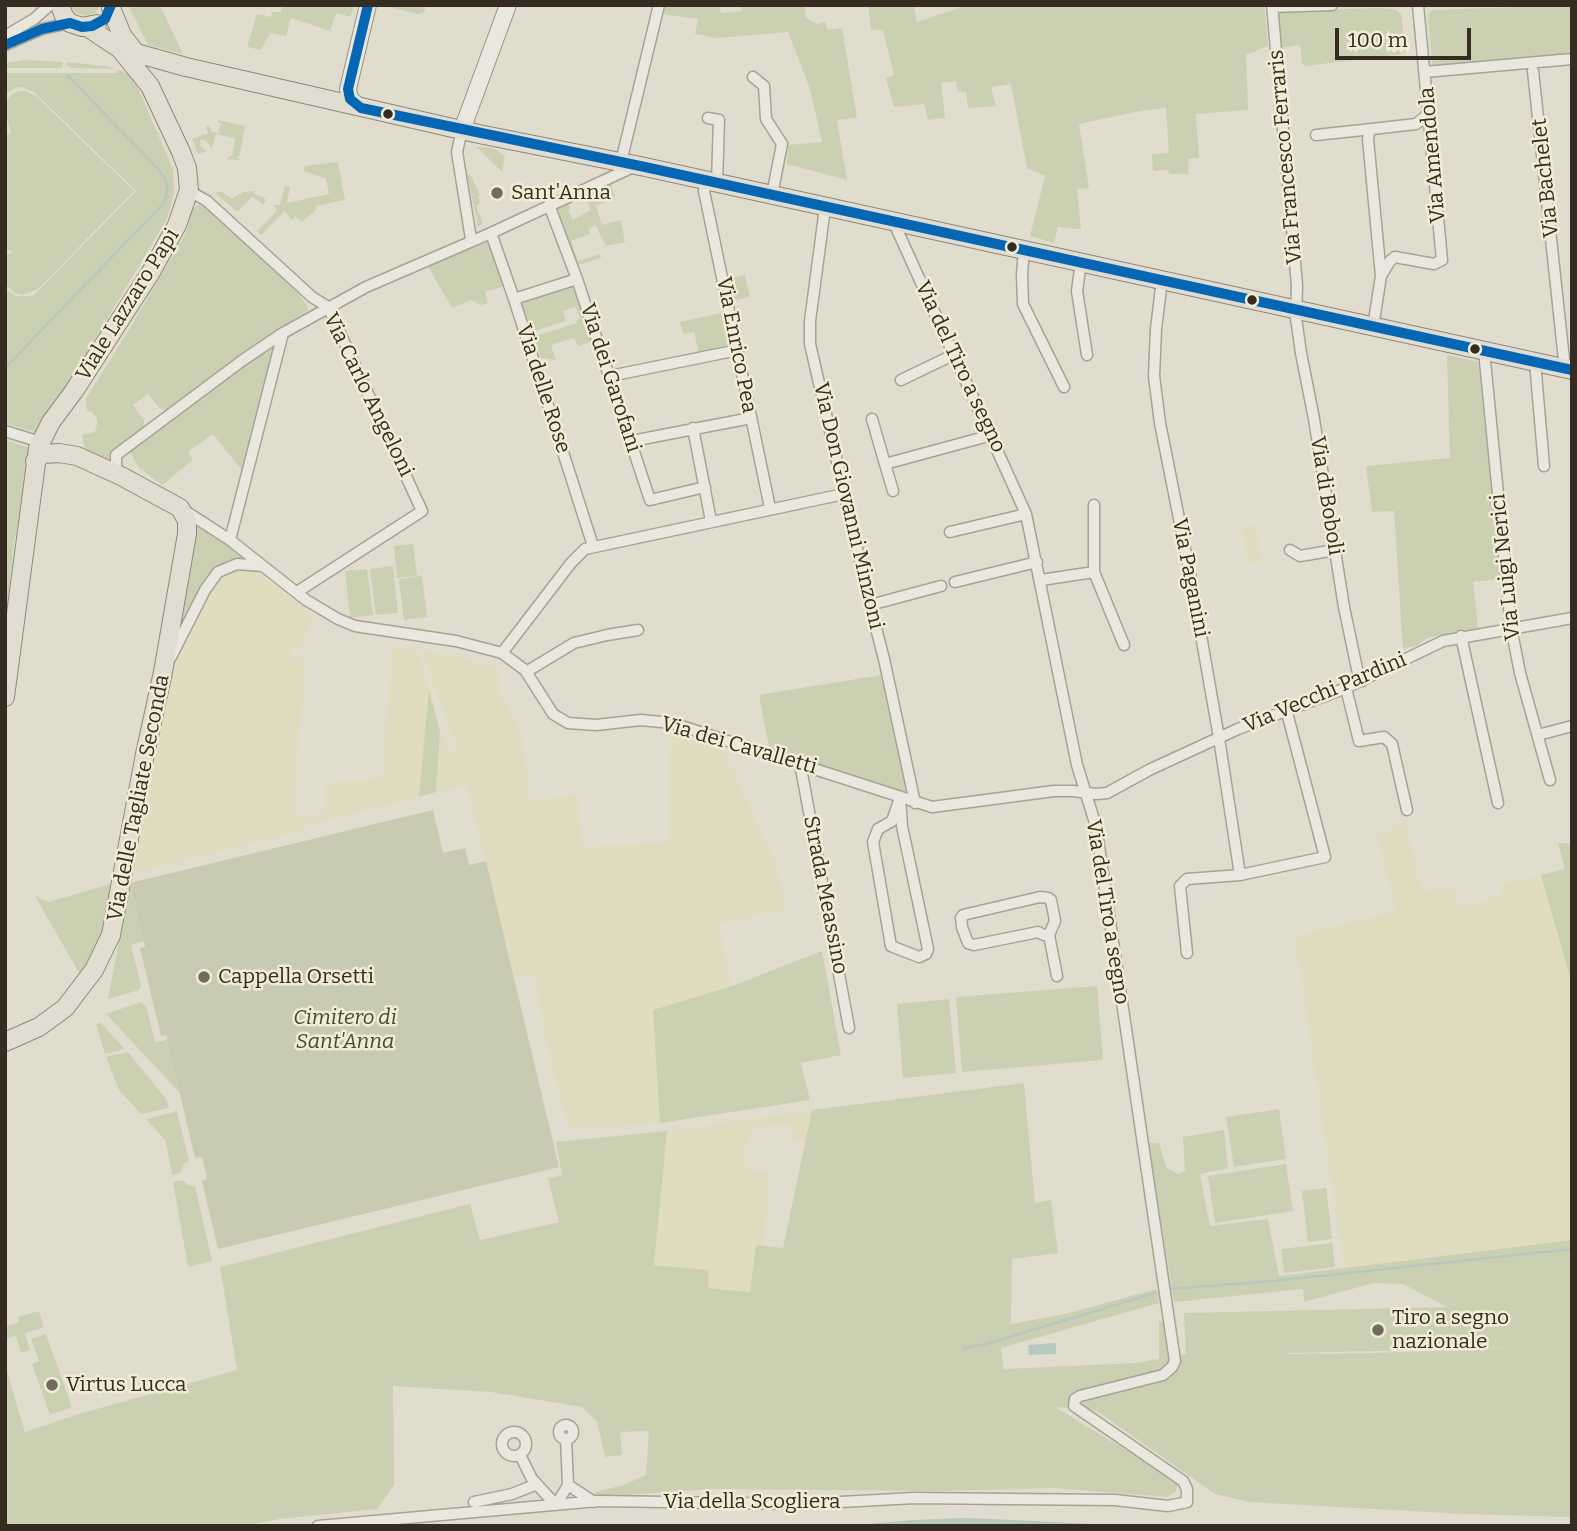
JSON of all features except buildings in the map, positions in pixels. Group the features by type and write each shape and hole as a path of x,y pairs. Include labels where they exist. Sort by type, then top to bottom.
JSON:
{"main road":[{"path":"60,5 64,16 78,25 102,21 111,7"},
{"path":"361,108 350,99 348,89 368,5"},
{"path":"463,130 509,5"},
{"name":"Viale Lazzaro Papi","path":"5,697 34,461 40,442 151,272 177,225 189,191 187,168 181,152 149,85 142,62 121,35 111,7"},
{"name":"Viale Lazzaro Papi","path":"78,25 120,49 149,85"},
{"path":"136,53 361,108 629,163 1568,369"},
{"path":"149,85 153,72 158,67 186,67"},
{"path":"307,94 338,97 348,89"},
{"path":"61,409 57,420 57,434 63,444 77,456"},
{"path":"34,461 50,452 77,456"},
{"name":"Via dei Cavalletti","path":"77,456 180,508"},
{"name":"Via delle Tagliate Seconda","path":"5,1042 39,1027 65,1008 94,970 114,925 187,534 187,521 180,508"}],"street":[{"path":"5,36 34,19 50,5"},
{"path":"121,476 116,467 117,455 283,333 366,286 491,233 610,175 629,163 659,5"},
{"path":"1272,6 1332,5"},
{"name":"Via Amendola","path":"1400,257 1434,264 1442,260 1418,5"},
{"name":"Via Francesco Ferraris","path":"1272,6 1297,309"},
{"path":"5,45 42,29 78,25"},
{"path":"1425,72 1572,59"},
{"name":"Via Bachelet","path":"1533,71 1568,369"},
{"path":"753,77 764,86 766,119 782,144 772,195"},
{"path":"1316,135 1416,124 1426,116 1429,108"},
{"name":"Via Enrico Pea","path":"708,118 719,120 712,182 705,191 771,509"},
{"path":"1416,124 1430,134"},
{"path":"1372,129 1368,139 1381,276 1373,327"},
{"path":"463,130 457,152 471,240"},
{"name":"Via Carlo Angeloni","path":"189,191 206,201 312,297 328,307 422,511 297,592"},
{"name":"Via dei Garofani","path":"550,205 632,440 650,500 705,487"},
{"name":"Via Don Giovanni Minzoni","path":"825,208 810,321 810,344 887,671 915,803"},
{"name":"Via del Tiro a segno","path":"894,223 1026,514 1077,765 1088,793 1096,826 1175,1361 1163,1375 1080,1396 1075,1399 1074,1406 1184,1482 1187,1489 1186,1502"},
{"name":"Via delle Rose","path":"491,233 593,545"},
{"path":"1376,234 1384,248 1400,257"},
{"path":"1024,250 1023,304 1064,387"},
{"path":"1381,276 1390,261 1400,257"},
{"path":"1081,262 1077,292 1087,355"},
{"path":"514,299 577,279"},
{"name":"Via Paganini","path":"1162,280 1154,376 1160,423 1192,583 1240,875"},
{"name":"Via di Boboli","path":"1297,309 1301,353 1344,607 1362,681"},
{"path":"230,540 283,333"},
{"path":"610,376 738,350"},
{"name":"Via Luigi Nerici","path":"1484,351 1511,627 1520,673 1549,780"},
{"path":"901,380 955,354"},
{"path":"1535,362 1544,466"},
{"path":"632,440 751,418"},
{"path":"872,419 892,491"},
{"path":"693,428 712,521"},
{"path":"5,431 40,442"},
{"path":"885,464 992,435"},
{"path":"502,653 572,563 585,549 593,545 844,494"},
{"path":"1094,505 1094,572 1124,645"},
{"name":"Via dei Cavalletti","path":"180,508 269,567 327,614 355,626 443,638 502,653 526,672 553,714 568,723 596,725 641,720 672,723 932,807 1054,791 1088,793"},
{"path":"950,532 1026,514"},
{"path":"1290,550 1300,556 1335,550"},
{"path":"955,582 1037,562"},
{"path":"163,673 205,590 218,572 237,564 269,567"},
{"path":"1041,580 1094,572"},
{"path":"870,605 942,586"},
{"name":"Via Vecchi Pardini","path":"1088,793 1107,793 1151,769 1219,738 1286,709 1346,688 1432,646 1461,636 1572,618"},
{"path":"526,672 574,643 638,630"},
{"path":"1461,636 1498,803"},
{"path":"1346,688 1359,741 1384,737 1392,744 1407,810"},
{"path":"1187,953 1180,886 1187,879 1240,875 1325,857 1286,709"},
{"path":"1538,734 1572,726"},
{"name":"Strada Meassino","path":"800,763 849,1028"},
{"path":"900,798 902,826 928,949 926,954 919,957 891,946 873,842 878,829 892,821 900,798"},
{"path":"1049,934 1038,932 974,945 968,943 961,927 961,918 963,915 1040,897 1048,898 1051,900 1055,921 1049,934 1057,976"},
{"path":"520,1455 537,1484 556,1505 565,1489 566,1439"},
{"path":"474,1502 512,1494 537,1484"},
{"path":"546,1494 565,1489 594,1502"},
{"name":"Via della Scogliera","path":"318,1526 594,1502 804,1504 914,1498 1115,1500 1168,1506 1186,1502"}],"shaded area":[{"path":"1256,524 1262,561 1248,564 1242,526"},
{"path":"238,569 257,571 315,616 302,647 290,649 291,659 303,658 305,663 294,811 303,817 324,812 325,782 382,779 392,648 418,650 429,689 419,797 302,826 298,832 135,873 131,871 168,682 209,593 224,574"},
{"path":"422,651 439,652 497,667 500,677 499,691 522,734 530,799 578,795 582,846 669,843 670,733 723,749 775,861 786,909 719,924 732,986 653,1010 660,1123 576,1129 569,1125 564,1115 548,1050 534,972 514,978 467,785 436,792 440,732 452,755 458,752"},
{"path":"1405,822 1422,892 1452,887 1459,906 1502,896 1499,885 1541,875 1572,984 1572,1240 1344,1268 1295,936 1396,911 1377,834"},
{"path":"812,1110 805,1143 791,1140 793,1125 765,1125 753,1130 746,1144 744,1157 747,1170 771,1172 763,1246 756,1246 750,1292 707,1288 709,1270 654,1265 667,1131"},
{"path":"1056,1343 1056,1354 1029,1355 1028,1345"},
{"path":"965,1518 1132,1526 846,1526"}],"green space":[{"path":"70,5 100,5 96,13 84,16 76,13"},
{"path":"128,5 160,5 183,54 148,45"},
{"path":"286,5 354,5 351,17 336,13 330,31 291,18 286,36 270,33 261,50 247,47 257,14 271,17 272,12 282,12 281,8"},
{"path":"380,5 426,5 424,12 418,14"},
{"path":"664,5 719,5 721,13 741,11 741,5 804,5 806,18 817,24 825,22 828,30 842,28 857,118 837,120 847,180 787,164 788,145 822,142 810,89 788,32 717,38 695,34 698,19 662,13"},
{"path":"868,5 914,5 917,22 968,5 1264,5 1268,46 1246,55 1248,110 1196,114 1199,158 1188,159 1189,174 1170,174 1167,170 1153,171 1152,154 1169,153 1166,108 1079,124 1089,188 1077,189 1081,229 1058,227 1054,243 1030,236 1045,176 1027,168 1011,84 991,87 996,106 968,108 966,92 958,92 956,81 941,83 945,118 928,120 924,104 894,107 886,78 894,75 883,30 871,30"},
{"path":"1572,5 1572,56 1437,67 1432,63 1428,14 1432,10"},
{"path":"1395,9 1401,14 1406,51 1402,54 1306,66 1302,64 1300,45 1280,48 1279,11"},
{"path":"25,60 63,62 62,68 5,68 5,63"},
{"path":"67,62 116,69 72,68 67,66"},
{"path":"117,69 132,74 173,169 174,193 167,219 39,433 5,423 5,289 16,296 33,296 136,191 34,92 22,87 5,95 5,73 117,73"},
{"path":"26,91 37,97 134,191 38,289 22,295 15,293 5,284 5,252 10,254 12,251 5,248 5,135 11,133 5,103 12,94"},
{"path":"218,120 245,126 240,155 237,158 243,161 226,159 232,155 235,138 216,134 212,148 205,140 200,140 201,147 207,151 198,154 192,139 208,133 206,127 209,126 212,132 218,133 221,123"},
{"path":"477,147 493,148 505,156 502,172"},
{"path":"338,162 345,200 316,206 316,210 302,222 295,216 292,220 285,211 261,235 257,231 277,211 274,205 280,205 285,186 290,187 287,203 329,194 326,179 304,171 305,166"},
{"path":"467,174 471,176 480,195 480,203 476,206 483,224 478,227"},
{"path":"611,183 615,198 596,206 602,225 621,220 625,242 606,246 595,225 589,229 590,234 571,241 578,261 600,254 601,258 575,266 557,209 568,203 573,220 591,210 584,195"},
{"path":"220,191 232,199 243,192 255,191 254,194 266,200 263,205 253,196 238,211 215,193"},
{"path":"197,205 205,206 298,293 308,311 254,344 167,410 159,408 148,394 133,405 144,420 144,430 112,455 109,464 85,449 82,435 95,432 97,424 92,412 87,411 86,398 185,235 192,209"},
{"path":"488,242 505,286 485,292 488,303 481,305 471,300 452,308 427,265"},
{"path":"745,275 750,297 730,301 725,279"},
{"path":"573,284 593,341 578,346 574,338 551,345 556,360 541,358 533,337 577,323 576,320 580,319 576,307 563,311 566,321 531,332 521,302"},
{"path":"725,312 732,344 699,353 694,332 683,334 680,322"},
{"path":"273,348 274,353 244,473 213,434 188,452 193,460 162,485 138,467 130,451 268,349"},
{"path":"1447,355 1478,362 1501,579 1473,582 1478,628 1427,638 1417,646 1403,648 1394,511 1372,512 1366,466 1450,458"},
{"path":"5,440 33,449 14,542 5,627"},
{"path":"192,520 249,558 229,560 214,569 202,585 174,645"},
{"path":"413,544 417,576 397,578 394,546"},
{"path":"393,566 398,613 376,615 370,569"},
{"path":"367,569 373,615 350,618 345,571"},
{"path":"422,576 427,617 404,620 399,579"},
{"path":"881,675 909,797 769,747 759,695"},
{"path":"429,689 440,732 436,792 419,797"},
{"name":"Cimitero di Sant'Anna","path":"433,810 443,853 465,848 469,865 486,861 559,1167 218,1249 202,1181 207,1179 205,1169 202,1157 195,1158 166,1035 161,1036 140,948 145,947 130,883"},
{"path":"1558,843 1572,844 1572,984 1541,875 1565,869"},
{"path":"117,882 104,935 81,976 35,896 49,902"},
{"path":"130,883 144,941 131,945 141,985 139,990 108,999"},
{"path":"822,951 841,1055 801,1063 810,1100 660,1123 653,1010 732,986"},
{"path":"1097,986 1103,1060 962,1072 956,997"},
{"path":"949,999 956,1073 903,1078 897,1004"},
{"path":"141,1002 146,1006 155,1042 167,1040 180,1093 106,1014"},
{"path":"101,1023 125,1049 105,1054 96,1024"},
{"path":"128,1052 167,1100 169,1108 141,1114 119,1090 106,1057"},
{"path":"1024,1083 1035,1203 1051,1200 1058,1253 1012,1259 1011,1324 1065,1314 1157,1289 1159,1303 1001,1348 1004,1369 1136,1363 1159,1359 1159,1321 1166,1322 1170,1356 1186,1354 1184,1313 1448,1307 1403,1284 1374,1283 1304,1302 1303,1289 1174,1302 1148,1143 1159,1143 1166,1167 1178,1174 1185,1171 1183,1137 1224,1130 1228,1168 1200,1174 1210,1226 1268,1219 1279,1276 1572,1240 1572,1517 1249,1502 1215,1494 1097,1411 1055,1407 1178,1482 1176,1491 1168,1497 1052,1488 941,1491 712,1489 595,1497 595,1492 624,1485 646,1475 649,1431 620,1432 622,1455 605,1457 597,1421 582,1407 491,1392 393,1386 394,1485 377,1509 280,1519 242,1526 5,1526 5,1365 25,1432 75,1415 237,1370 220,1267 470,1204 480,1240 559,1222 548,1178 562,1175 556,1142 667,1131 654,1265 709,1270 708,1288 750,1292 756,1245 783,1248 812,1110","holes":["1512,1348 1371,1353 1287,1354"]},
{"path":"1279,1109 1286,1159 1234,1167 1226,1117"},
{"path":"177,1111 189,1161 184,1164 180,1173 172,1175 166,1141 146,1119"},
{"path":"1286,1164 1293,1211 1215,1223 1208,1176"},
{"path":"182,1180 195,1186 212,1261 188,1267 173,1182"},
{"path":"1326,1188 1332,1239 1308,1242 1302,1191"},
{"path":"1332,1243 1335,1267 1284,1273 1281,1249"},
{"name":"Virtus Lucca","path":"39,1311 44,1327 25,1333 30,1350 21,1353 16,1336 5,1339 5,1327 19,1322 18,1317"},
{"name":"Virtus Lucca","path":"46,1334 72,1407 50,1415 32,1364 39,1361 31,1339"}],"waterway":[{"path":"5,368 164,203 168,189 158,169 67,75"},
{"path":"1169,1289 1273,1281 1572,1249"},
{"path":"963,1348 986,1344 1155,1293"}],"transit line":[{"path":"5,45 42,29 70,23 82,27 92,26 105,19 111,5"},
{"path":"368,5 348,89 350,99 361,108 645,167 1572,370"}],"place":[{"name":"Sant'Anna","path":"497,193"},
{"name":"Cappella Orsetti","path":"204,977"},
{"name":"Tiro a segno nazionale","path":"1378,1330"},
{"name":"Virtus Lucca","path":"52,1385"}]}
